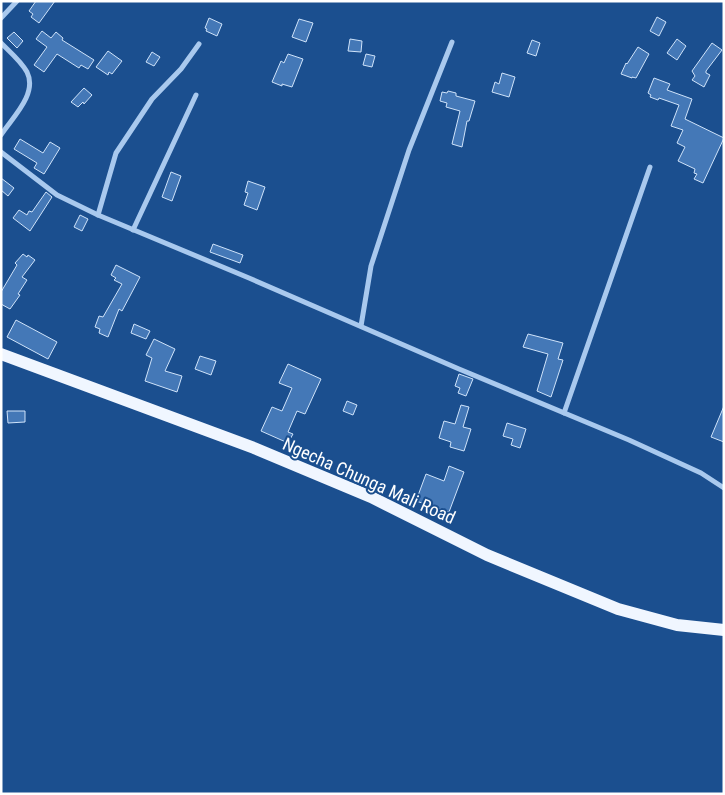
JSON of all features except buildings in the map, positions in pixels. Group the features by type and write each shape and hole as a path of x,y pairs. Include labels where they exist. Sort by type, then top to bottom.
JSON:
{"main road":[{"name":"Ngecha Chunga Mali Road","path":"1,354 254,448 370,497 487,555 618,609 677,625 724,630"}],"street":[{"path":"1,18 16,1"},
{"path":"1,42 28,74 30,83 27,98 1,135"},
{"path":"361,326 371,266 409,150 452,42"},
{"path":"98,215 116,153 152,99 181,69 200,44"},
{"path":"134,230 196,95"},
{"path":"1,152 57,195 98,215 630,440 701,474 724,488"},
{"path":"564,413 650,167"}]}
